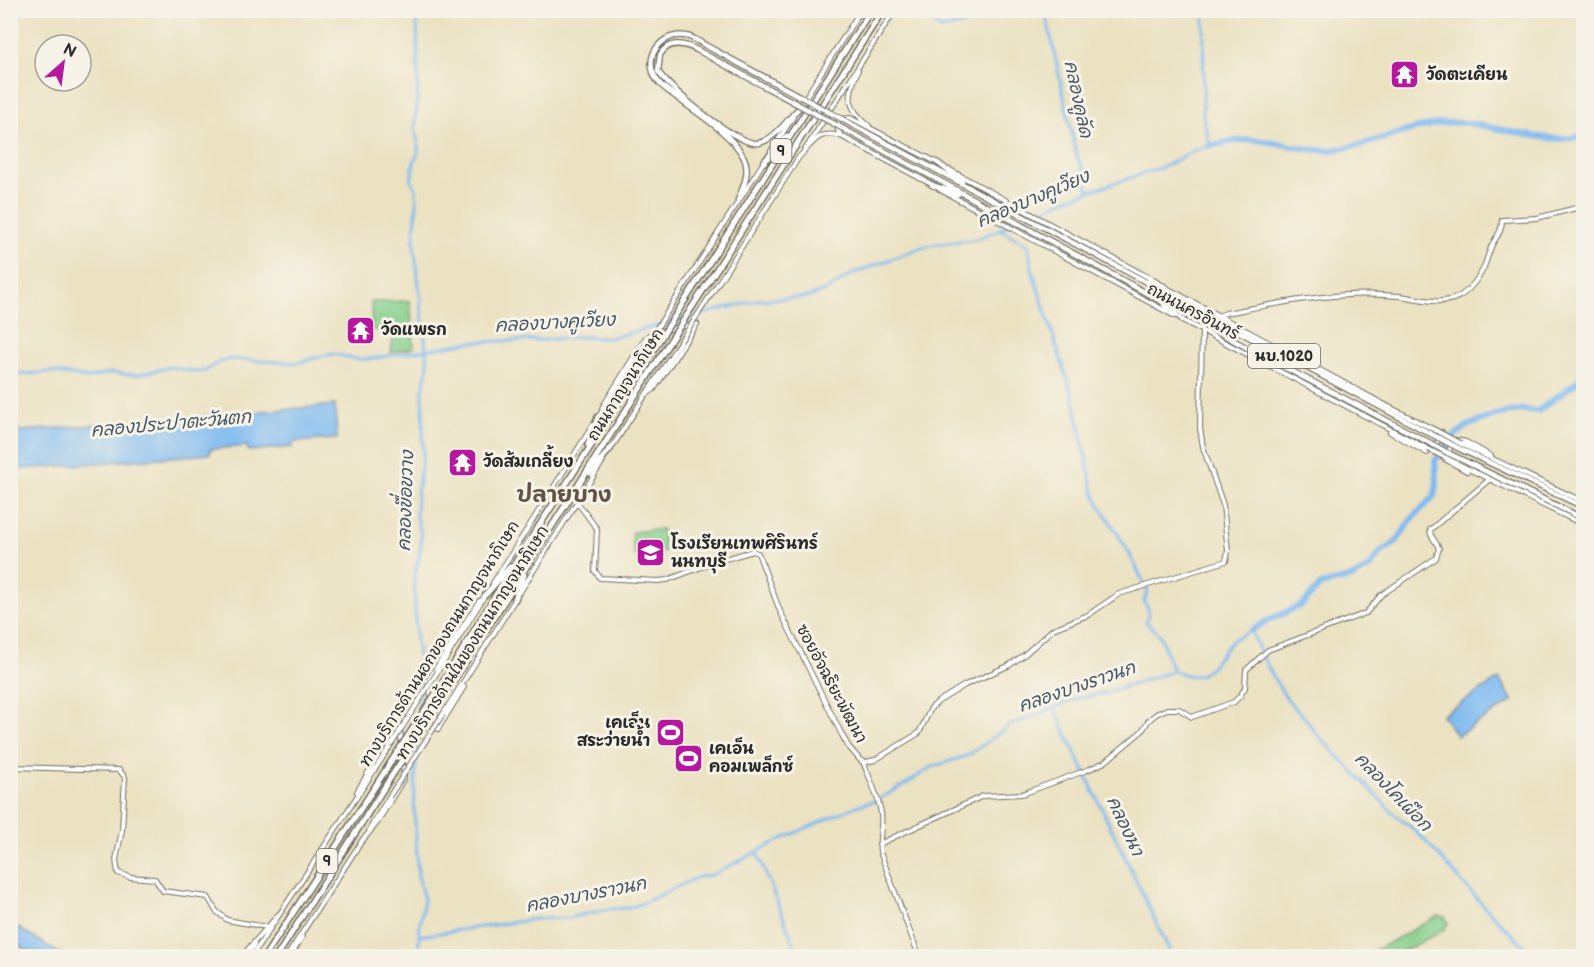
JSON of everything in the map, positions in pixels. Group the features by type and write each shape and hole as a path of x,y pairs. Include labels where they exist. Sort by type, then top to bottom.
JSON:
{"highway":[{"name":"ถนนกาญจนาภิเษก","path":"265,957 440,687 584,455 871,10"},
{"name":"ถนนกาญจนาภิเษก","path":"277,957 883,10"},
{"path":"764,162 795,129"},
{"path":"584,455 599,416"},
{"path":"575,489 610,449"},
{"path":"484,597 517,560"},
{"path":"515,599 530,560"}],"main road":[{"name":"ทางบริการด้านนอกของถนนกาญจนาภิเษก","path":"252,957 389,748 599,416 861,10"},
{"name":"ทางบริการด้านในของถนนกาญจนาภิเษก","path":"287,957 477,662 610,449 895,10"},
{"name":"ถนนนครอินทร์","path":"738,200 747,172 746,162 741,152 727,137 665,88 654,76 651,66 654,51 668,38 686,36 703,44 1135,276 1459,446 1584,507"},
{"name":"ถนนนครอินทร์","path":"798,109 767,140 754,144 740,140 671,88 658,71 658,59 661,52 674,44 699,51 1429,446 1584,519"},
{"name":"นบ.1020","path":"864,59 851,90 850,103 853,111 872,128"},
{"name":"นบ.1020","path":"841,136 837,126 844,118 872,128 938,163"},
{"path":"799,157 824,134 841,136"},
{"name":"ถนนนครอินทร์","path":"841,136 1374,422 1429,446"},
{"name":"ถนนนครอินทร์","path":"938,163 1434,433"},
{"path":"938,163 978,193"},
{"path":"932,185 975,200"},
{"path":"1220,316 1257,307 1334,295 1390,295 1442,301 1454,299 1461,296 1482,272 1491,246 1502,230 1502,220 1544,217 1568,208 1584,206"},
{"path":"1135,276 1164,286"},
{"path":"1154,297 1183,320"},
{"path":"599,416 604,402 646,337 654,332 697,324 654,388 646,395"},
{"name":"ซอยอัจฉริยะพัฒนา","path":"577,502 597,529 595,571 600,578 667,580 718,561 753,551 758,553 797,648 848,746 863,762 875,760 919,733 931,708 939,701 965,685 1008,666 1053,629 1088,615 1117,595 1224,563 1228,551 1225,512 1203,447 1200,428 1202,330"},
{"path":"1374,422 1425,452 1430,451 1443,436 1443,432 1415,417 1387,406"},
{"path":"1487,478 1449,463 1444,460 1443,456 1459,439 1501,463"},
{"name":"ถนนนครอินทร์","path":"1459,446 1584,502"},
{"name":"ถนนนครอินทร์","path":"1447,455 1487,478 1584,525"},
{"path":"879,844 984,796 1022,794 1088,770 1113,755 1142,731 1156,714 1167,709 1179,709 1192,717 1234,702 1245,688 1246,670 1265,651 1368,611 1381,596 1436,558 1439,548 1430,533 1432,527 1487,478"},
{"path":"477,662 438,729 428,681 470,614 484,597"},
{"path":"349,809 372,765 395,726 398,725 404,778 377,823 362,841"},
{"path":"863,762 876,793 881,815 880,852 919,957"},
{"path":"10,767 119,770 125,777 122,830 116,860 118,873 130,877 155,879 161,890 166,892 208,897 221,916 227,920 266,927"},
{"path":"242,957 266,927 282,912"},
{"path":"291,957 305,928"},
{"path":"247,957 257,939"}],"green space":[{"path":"410,301 414,348 391,352 394,331 372,330 371,302"},
{"path":"662,529 665,552 634,555 632,532"},
{"path":"1438,916 1445,917 1448,923 1444,930 1395,956 1369,956 1370,953"}],"water":[{"name":"คลองประปาตะวันตก","path":"335,405 337,439 293,442 293,447 248,451 247,446 210,449 210,454 11,470 11,432"},
{"path":"1499,679 1513,701 1457,736 1442,715"},
{"path":"10,923 64,956 37,956 11,941"}],"waterway":[{"name":"คลองขื่อขวาง","path":"417,10 418,89 415,130 418,153 411,180 416,189 414,242 428,365 423,389 423,455 416,516 421,534 421,546 414,578 416,640 420,671 419,716"},
{"name":"คลองคูลัด","path":"937,10 936,26 941,29 1030,10"},
{"name":"คลองคูลัด","path":"1045,10 1077,157 1085,172 1089,191"},
{"name":"คลองบางคูเวียง","path":"10,375 52,372 88,378 110,373 136,375 170,367 198,372 230,359 297,363 334,354 356,359 370,359 471,342 577,337 610,338 758,300 808,297 825,291 854,273 926,246 977,239 1069,198 1163,167 1198,149 1210,146 1203,117 1204,10"},
{"name":"คลองบางคูเวียง","path":"1210,146 1250,140 1332,150 1349,148 1415,129 1449,123 1466,123 1557,139 1584,135"},
{"path":"1000,229 1028,245 1033,273 1073,397 1093,490 1148,591 1144,601 1149,611 1146,622 1160,635 1173,671"},
{"name":"คลองบางราวนก","path":"1584,338 1584,343"},
{"name":"คลองบางราวนก","path":"1251,631 1302,605 1321,585 1353,577 1369,568 1381,552 1393,545 1411,520 1434,496 1437,484 1435,461 1453,437 1467,426 1495,415 1521,410 1538,411 1578,381 1584,372"},
{"name":"คลองบางราวนก","path":"419,936 536,919 568,918 641,904 698,877 712,875 784,838 859,805 875,801 932,767 969,755 1009,726 1072,700 1109,692 1173,671 1190,676 1200,675 1211,667 1232,640 1251,631 1280,689 1314,731 1396,816 1426,841 1486,908 1535,956"},
{"name":"คลองนา","path":"1054,708 1172,956"},
{"name":"คลองขื่อขวาง","path":"418,723 414,805 418,876 424,900 418,956"},
{"path":"757,852 799,956"}],"place":[{"name":"วัดตะเคียน","path":"1405,75"},
{"name":"วัดแพรก","path":"360,330"},
{"name":"วัดส้มเกลี้ยง","path":"462,462"},
{"name":"โรงเรียนเทพศิรินทร์ นนทบุรี","path":"650,553"},
{"name":"เคเอ็น สระว่ายน้ำ","path":"671,732"},
{"name":"เคเอ็น คอมเพล็กซ์","path":"688,758"}],"district":[{"name":"ปลายบาง","path":"564,495"}],"water label":[{"name":"คลองโคเผือก","path":"1393,792"}]}
